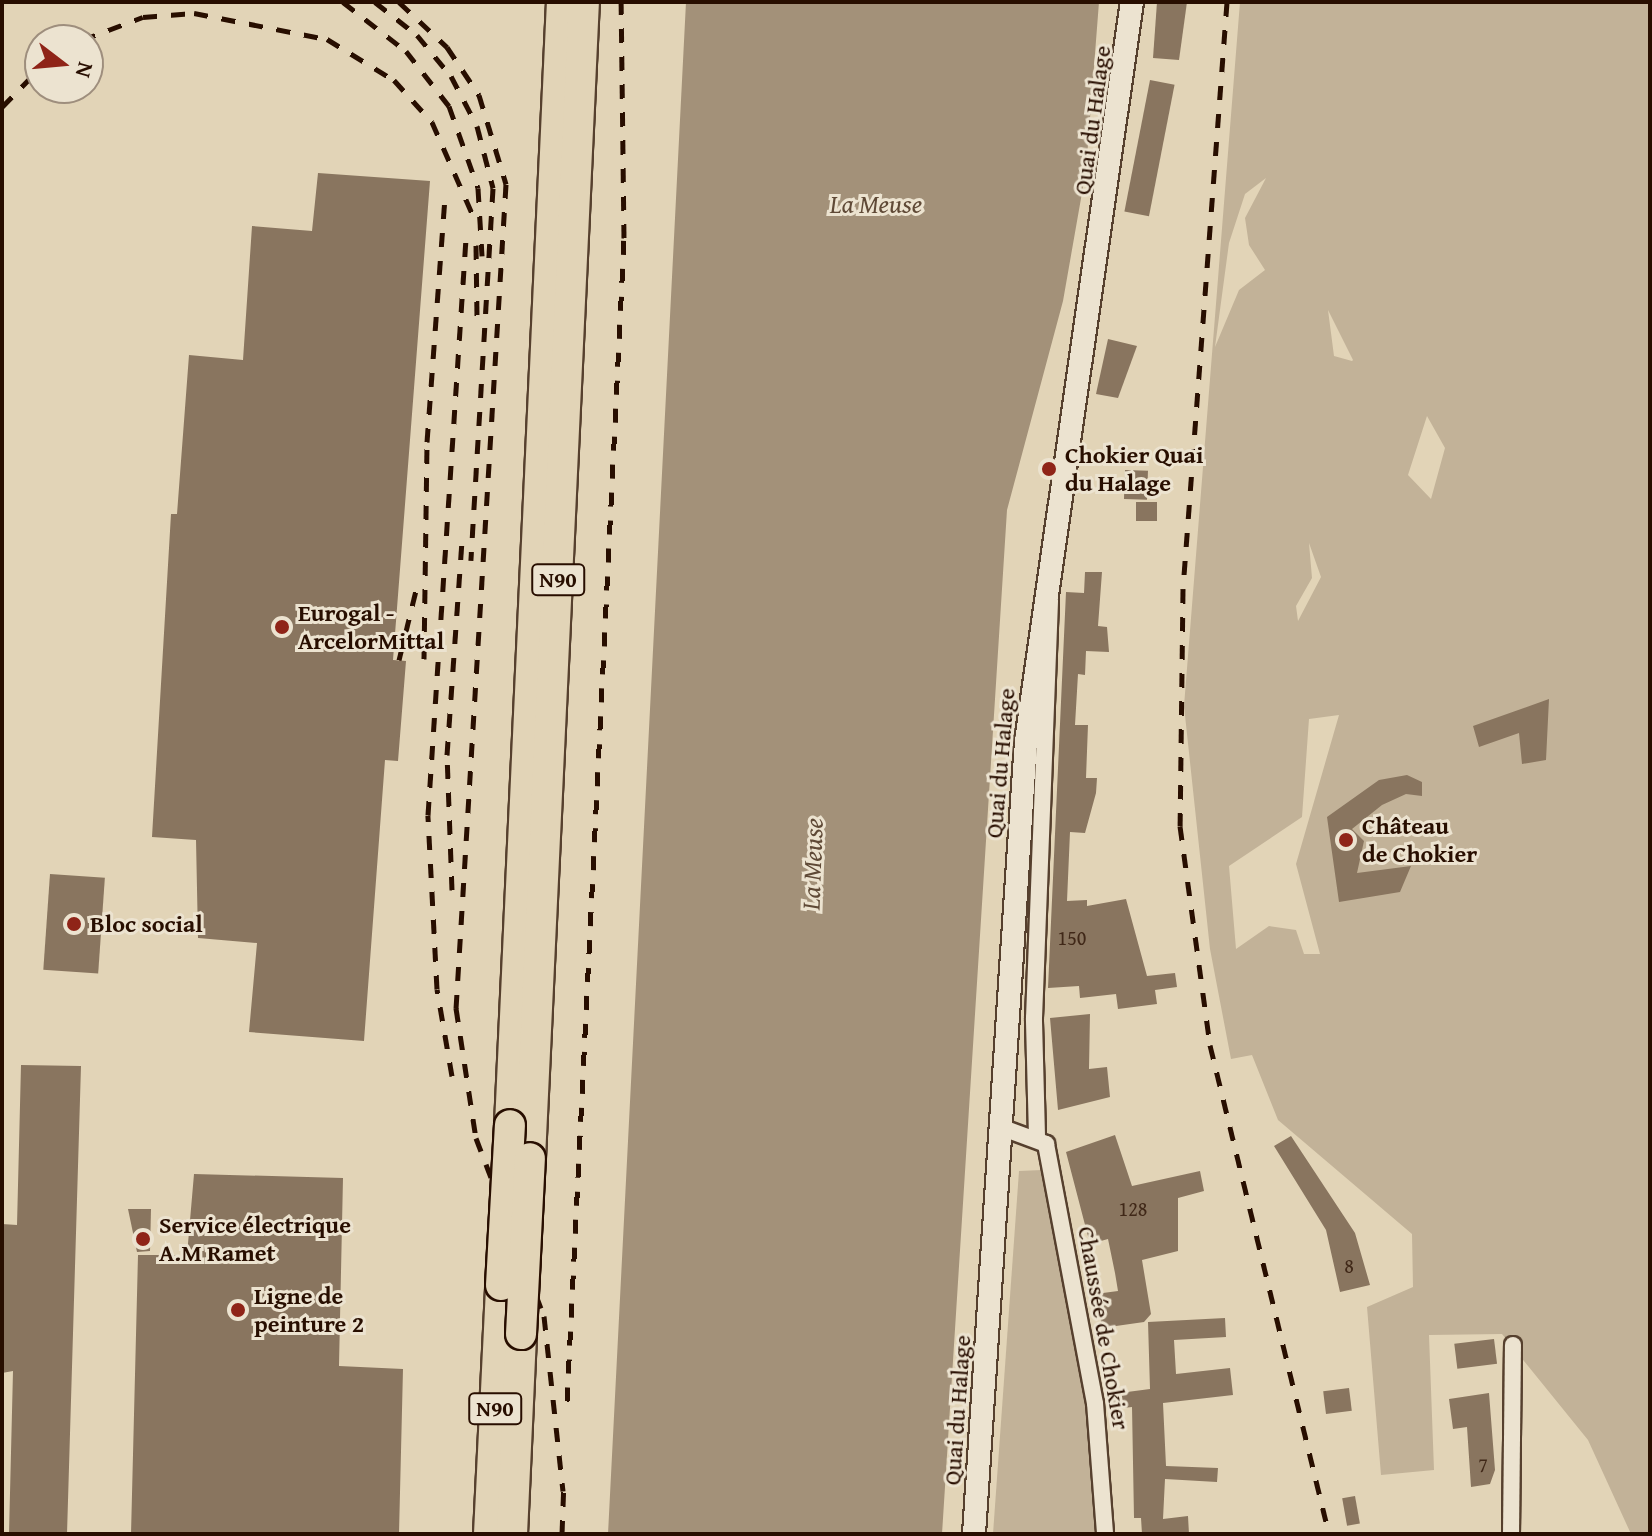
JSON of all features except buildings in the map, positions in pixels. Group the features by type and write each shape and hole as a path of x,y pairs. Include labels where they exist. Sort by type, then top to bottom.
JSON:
{"highway":[{"name":"N90","path":"489,1534 562,2"},
{"name":"N90","path":"512,1534 584,2"}],"main road":[{"name":"Quai du Halage","path":"974,1534 1026,741 1044,585 1099,257 1132,2"}],"street":[{"name":"Chaussée de Chokier","path":"1044,585 1055,612 1034,1018 1037,1136 1046,1144 1095,1403 1105,1534"},
{"path":"1003,1128 1037,1136"},
{"path":"1511,1534 1513,1345"}],"shaded area":[{"path":"1240,2 1650,2 1650,1534 1631,1534 1588,1440 1502,1334 1429,1335 1434,1470 1381,1475 1367,1307 1413,1287 1412,1234 1278,1120 1252,1055 1231,1059 1210,949 1184,706","holes":["1266,178 1245,218 1249,245 1265,270 1239,290 1215,347 1229,243 1245,194","1328,310 1353,360 1334,356","1427,416 1445,448 1431,499 1408,475","1309,543 1321,577 1298,621 1296,606 1312,578","1339,715 1296,864 1320,954 1304,954 1296,930 1269,926 1236,949 1229,866 1302,817 1309,719"]},
{"path":"1042,1170 1074,1327 1103,1534 993,1534 1019,1171"}],"water":[{"name":"La Meuse","path":"686,2 1099,2 1086,170 1063,301 1007,510 942,1534 608,1534"}],"railway":[{"path":"343,2 406,51 449,106 478,188 482,256"},
{"path":"375,2 417,35 451,76 477,126 493,188 471,560"},
{"path":"399,2 447,47 479,95 506,184 456,1008 476,1138 544,1316 563,1491"},
{"path":"567,1401 624,238 621,2"},
{"path":"1227,2 1183,589 1180,826 1210,1045 1329,1534"},
{"path":"104,32 143,17 194,13 327,39 394,80 432,122 472,213"},
{"path":"2,107 24,84"},
{"path":"424,659 427,442 445,197"},
{"path":"452,1076 437,989 428,815 466,239"},
{"path":"476,245 477,321"},
{"path":"452,890 447,755 462,543"},
{"path":"399,660 417,586"},
{"path":"562,1534 564,1480"}],"place":[{"name":"Chokier Quai du Halage","path":"1049,469"},
{"name":"Eurogal - ArcelorMittal","path":"282,627"},
{"name":"Château de Chokier","path":"1346,840"},
{"name":"Bloc social","path":"74,924"},
{"name":"Service électrique A.M Ramet","path":"143,1239"},
{"name":"Ligne de peinture 2","path":"238,1310"}]}
